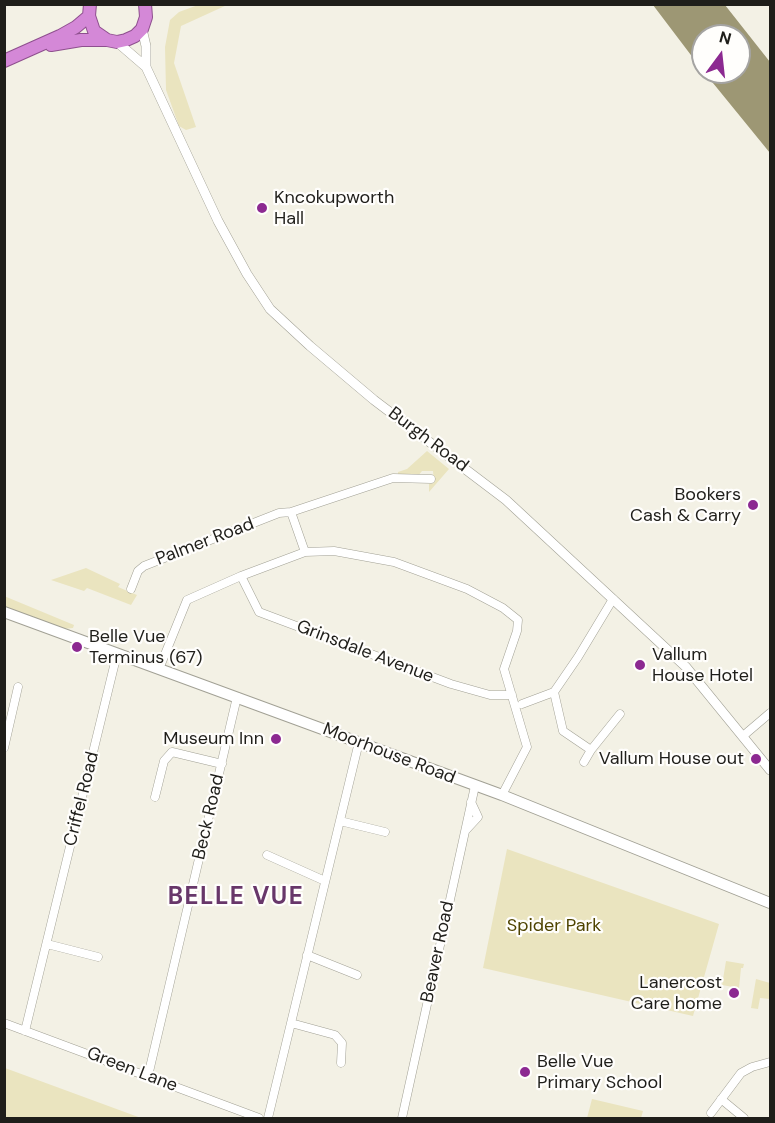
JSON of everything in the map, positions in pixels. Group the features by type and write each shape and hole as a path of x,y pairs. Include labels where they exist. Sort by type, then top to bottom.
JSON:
{"highway":[{"path":"38,47 81,40 126,40 135,36 142,29 145,9 156,4"},
{"path":"89,10 94,31 112,41"},
{"path":"4,61 38,47 76,27 89,10"}],"main road":[{"name":"Moorhouse Road","path":"4,612 502,795 771,903"}],"street":[{"name":"Burgh Road","path":"142,29 146,46 146,67 218,221 247,274 270,309 310,346 374,399 506,500 686,667 771,770"},
{"name":"Burgh Road","path":"112,41 146,67"},
{"name":"Palmer Road","path":"131,589 138,571 144,566 279,513 291,512 393,478 430,479"},
{"path":"291,512 305,552"},
{"path":"159,669 187,600 241,576 305,552 334,551 394,562 467,589 503,608 518,620 517,631 504,669 527,747 502,795"},
{"name":"Grinsdale Avenue","path":"241,576 259,612 451,684 490,695 512,695"},
{"path":"522,704 554,692 613,599"},
{"name":"Criffel Road","path":"25,1030 117,654"},
{"path":"4,748 18,687"},
{"path":"554,692 563,731 591,750"},
{"name":"Beck Road","path":"148,1076 237,697"},
{"path":"743,736 771,713"},
{"path":"584,762 620,714"},
{"path":"268,1119 359,742"},
{"path":"155,797 164,761 172,752 222,764"},
{"name":"Beaver Road","path":"402,1119 465,831 478,817 471,802 476,786"},
{"path":"340,821 385,832"},
{"path":"267,855 325,880"},
{"path":"47,944 98,957"},
{"path":"307,955 357,975"},
{"name":"Green Lane","path":"4,1023 259,1119"},
{"path":"291,1023 335,1035 342,1043 341,1063"},
{"path":"711,1113 741,1073 771,1062"},
{"path":"721,1099 744,1119"}],"green space":[{"path":"198,5 227,5 181,26 174,63 196,127 186,130 179,126 166,90 165,47 170,20 179,12"},
{"path":"427,451 449,469 429,492 429,484 434,483 433,471 422,471 418,476 398,475 398,472 407,469"},
{"path":"86,568 120,584 118,587 137,595 131,605 87,588 84,591 51,580"},
{"path":"4,596 74,625 73,628 62,629 5,607"},
{"name":"Spider Park","path":"507,849 719,924 693,1016 483,968"},
{"path":"726,961 744,964 741,968 739,988 722,985"},
{"path":"756,979 770,983 770,999 760,998 758,1009 751,1008"},
{"path":"5,1068 141,1118 5,1118"},
{"path":"592,1099 643,1111 641,1118 587,1118"}],"shaded area":[{"path":"653,5 725,5 740,24 691,24 691,55"},
{"path":"751,38 770,62 770,153 714,84 751,84"}],"place":[{"name":"Kncokupworth Hall","path":"262,208"},
{"name":"Bookers Cash & Carry","path":"753,505"},
{"name":"Belle Vue Terminus (67)","path":"77,647"},
{"name":"Vallum House Hotel","path":"640,665"},
{"name":"Museum Inn","path":"276,739"},
{"name":"Vallum House out","path":"756,759"},
{"name":"Lanercost Care home","path":"734,993"},
{"name":"Belle Vue Primary School","path":"525,1072"}],"district":[{"name":"BELLE VUE","path":"236,898"}]}
